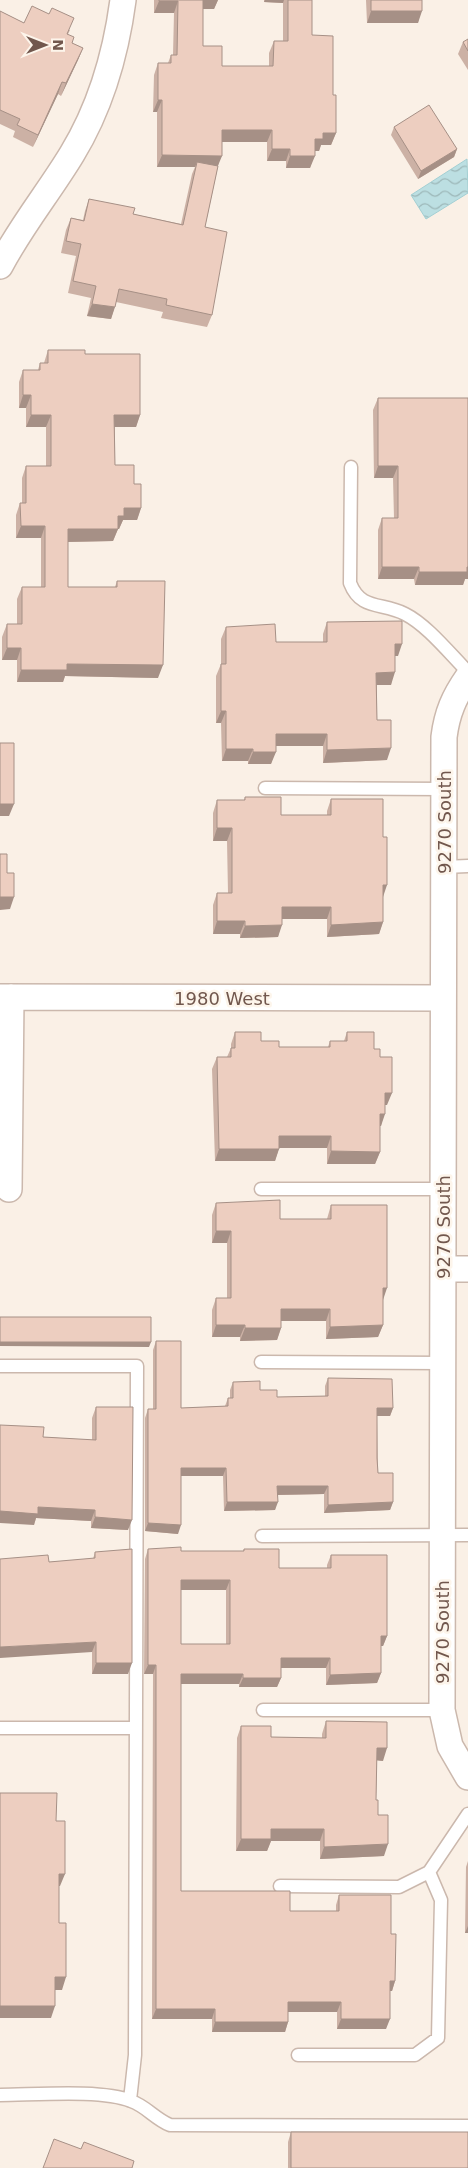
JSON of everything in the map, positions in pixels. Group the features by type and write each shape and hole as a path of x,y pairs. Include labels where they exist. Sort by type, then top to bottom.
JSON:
{"street":[{"path":"0,266 14,239 54,182 89,124 110,65 123,0"},
{"name":"9270 South","path":"468,677 454,696 446,716 444,788 442,1363 442,1710 450,1746 468,1777"},
{"path":"5,997 9,1189"},
{"name":"1980 West","path":"5,997 443,998"},
{"path":"443,1269 468,1269"}],"lane":[{"path":"351,467 350,583 355,595 364,602 404,613 416,621 468,672"},
{"path":"266,788 444,788"},
{"path":"444,866 468,866"},
{"path":"261,1189 443,1189"},
{"path":"261,1362 442,1363"},
{"path":"0,1366 137,1366 135,2055 130,2100"},
{"path":"262,1536 468,1535"},
{"path":"264,1710 442,1710"},
{"path":"0,1728 136,1728"},
{"path":"280,1886 399,1886 429,1872 468,1814"},
{"path":"298,2054 416,2055 438,2038 440,1900 429,1872"},
{"path":"0,2095 92,2095 130,2100 170,2125 468,2126"}],"water":[{"path":"467,159 468,193 426,219 411,195"}],"building":[{"path":"159,0 203,0 203,46 222,46 222,66 273,66 274,41 288,41 288,0 312,0 312,35 333,36 333,95 336,95 336,133 323,133 323,139 315,139 315,156 290,156 290,149 272,149 272,130 222,130 222,156 162,155 162,100 158,100 158,63 171,63 171,55 177,55 178,1"},
{"path":"371,0 422,0 422,11 371,11"},
{"path":"32,6 49,14 52,8 74,18 67,34 74,37 72,43 83,48 66,83 62,82 38,135 17,125 20,119 0,110 0,11 24,23"},
{"path":"468,39 468,51 463,42"},
{"path":"429,105 457,149 421,171 394,127"},
{"path":"197,162 218,166 205,227 227,232 212,315 166,305 167,299 119,289 115,307 92,304 96,286 73,281 81,244 66,241 71,218 84,221 89,199 135,208 133,214 183,225"},
{"path":"48,350 85,350 85,354 140,354 140,415 114,415 115,465 134,465 134,484 141,484 141,508 124,508 124,516 118,516 118,529 68,529 68,587 117,587 117,581 165,581 163,665 67,664 67,670 21,670 21,648 7,648 7,624 22,624 22,587 45,587 45,526 21,526 20,503 26,503 26,466 51,466 51,415 31,415 31,395 23,395 23,370 40,370 40,363 48,363"},
{"path":"378,398 468,398 467,572 419,572 419,567 382,567 382,518 398,518 398,466 378,466"},
{"path":"402,621 402,644 395,644 395,672 376,673 377,720 391,720 391,748 327,750 327,734 276,734 276,752 253,752 253,749 226,749 226,711 221,711 221,664 226,664 226,627 275,624 276,642 327,642 327,622"},
{"path":"0,743 14,743 14,804 0,804"},
{"path":"245,797 281,797 281,815 331,815 331,799 383,799 383,837 387,837 387,885 383,885 383,922 331,925 331,907 282,907 282,925 245,926 245,921 217,921 217,893 232,893 232,828 217,828 217,800 245,800"},
{"path":"0,854 7,854 7,873 14,873 14,897 0,897"},
{"path":"235,1032 261,1032 261,1041 279,1041 279,1047 330,1047 330,1041 347,1041 347,1032 374,1032 374,1049 380,1049 380,1057 392,1057 392,1093 385,1093 385,1114 380,1114 380,1152 331,1151 331,1136 279,1136 279,1149 219,1149 217,1057 231,1057 231,1048 235,1048"},
{"path":"280,1200 280,1219 331,1219 331,1205 387,1205 387,1288 383,1288 383,1325 330,1327 330,1309 281,1309 281,1328 245,1328 245,1325 216,1325 216,1298 231,1298 231,1231 216,1231 216,1203"},
{"path":"0,1317 151,1317 151,1342 0,1342"},
{"path":"156,1341 181,1341 181,1408 228,1406 228,1398 233,1398 233,1382 260,1381 260,1390 277,1390 277,1397 328,1396 328,1378 392,1379 393,1408 377,1408 377,1458 378,1473 393,1473 393,1502 328,1505 328,1486 277,1486 278,1502 227,1502 226,1468 181,1468 181,1525 148,1523 148,1409 156,1409"},
{"path":"96,1407 133,1407 132,1520 95,1517 95,1510 38,1507 38,1514 0,1511 0,1425 44,1427 43,1437 96,1440"},
{"path":"181,1547 181,1551 244,1551 244,1549 279,1549 279,1568 331,1568 331,1555 387,1555 387,1636 381,1636 381,1673 330,1675 330,1658 281,1658 281,1678 243,1678 243,1674 181,1674 181,1891 290,1891 290,1911 339,1911 339,1895 391,1895 391,1934 396,1934 395,1981 390,1981 390,2019 341,2019 341,2002 288,2002 288,2022 215,2022 215,2009 156,2009 156,1665 148,1665 148,1549","holes":["181,1580 230,1580 230,1644 181,1644"]},
{"path":"132,1549 132,1663 96,1663 96,1642 0,1647 0,1559 48,1555 49,1562 95,1558 95,1552"},
{"path":"326,1721 387,1722 387,1748 377,1748 376,1800 378,1800 378,1815 388,1815 388,1844 324,1847 324,1829 271,1829 271,1839 241,1839 241,1726 271,1726 271,1737 326,1738"},
{"path":"0,1793 57,1793 56,1821 65,1821 65,1874 59,1874 59,1923 66,1923 66,1977 55,1977 55,2006 0,2006"},
{"path":"291,2132 468,2132 468,2168 291,2168"},
{"path":"54,2139 81,2149 84,2142 134,2161 132,2168 43,2168"}]}
